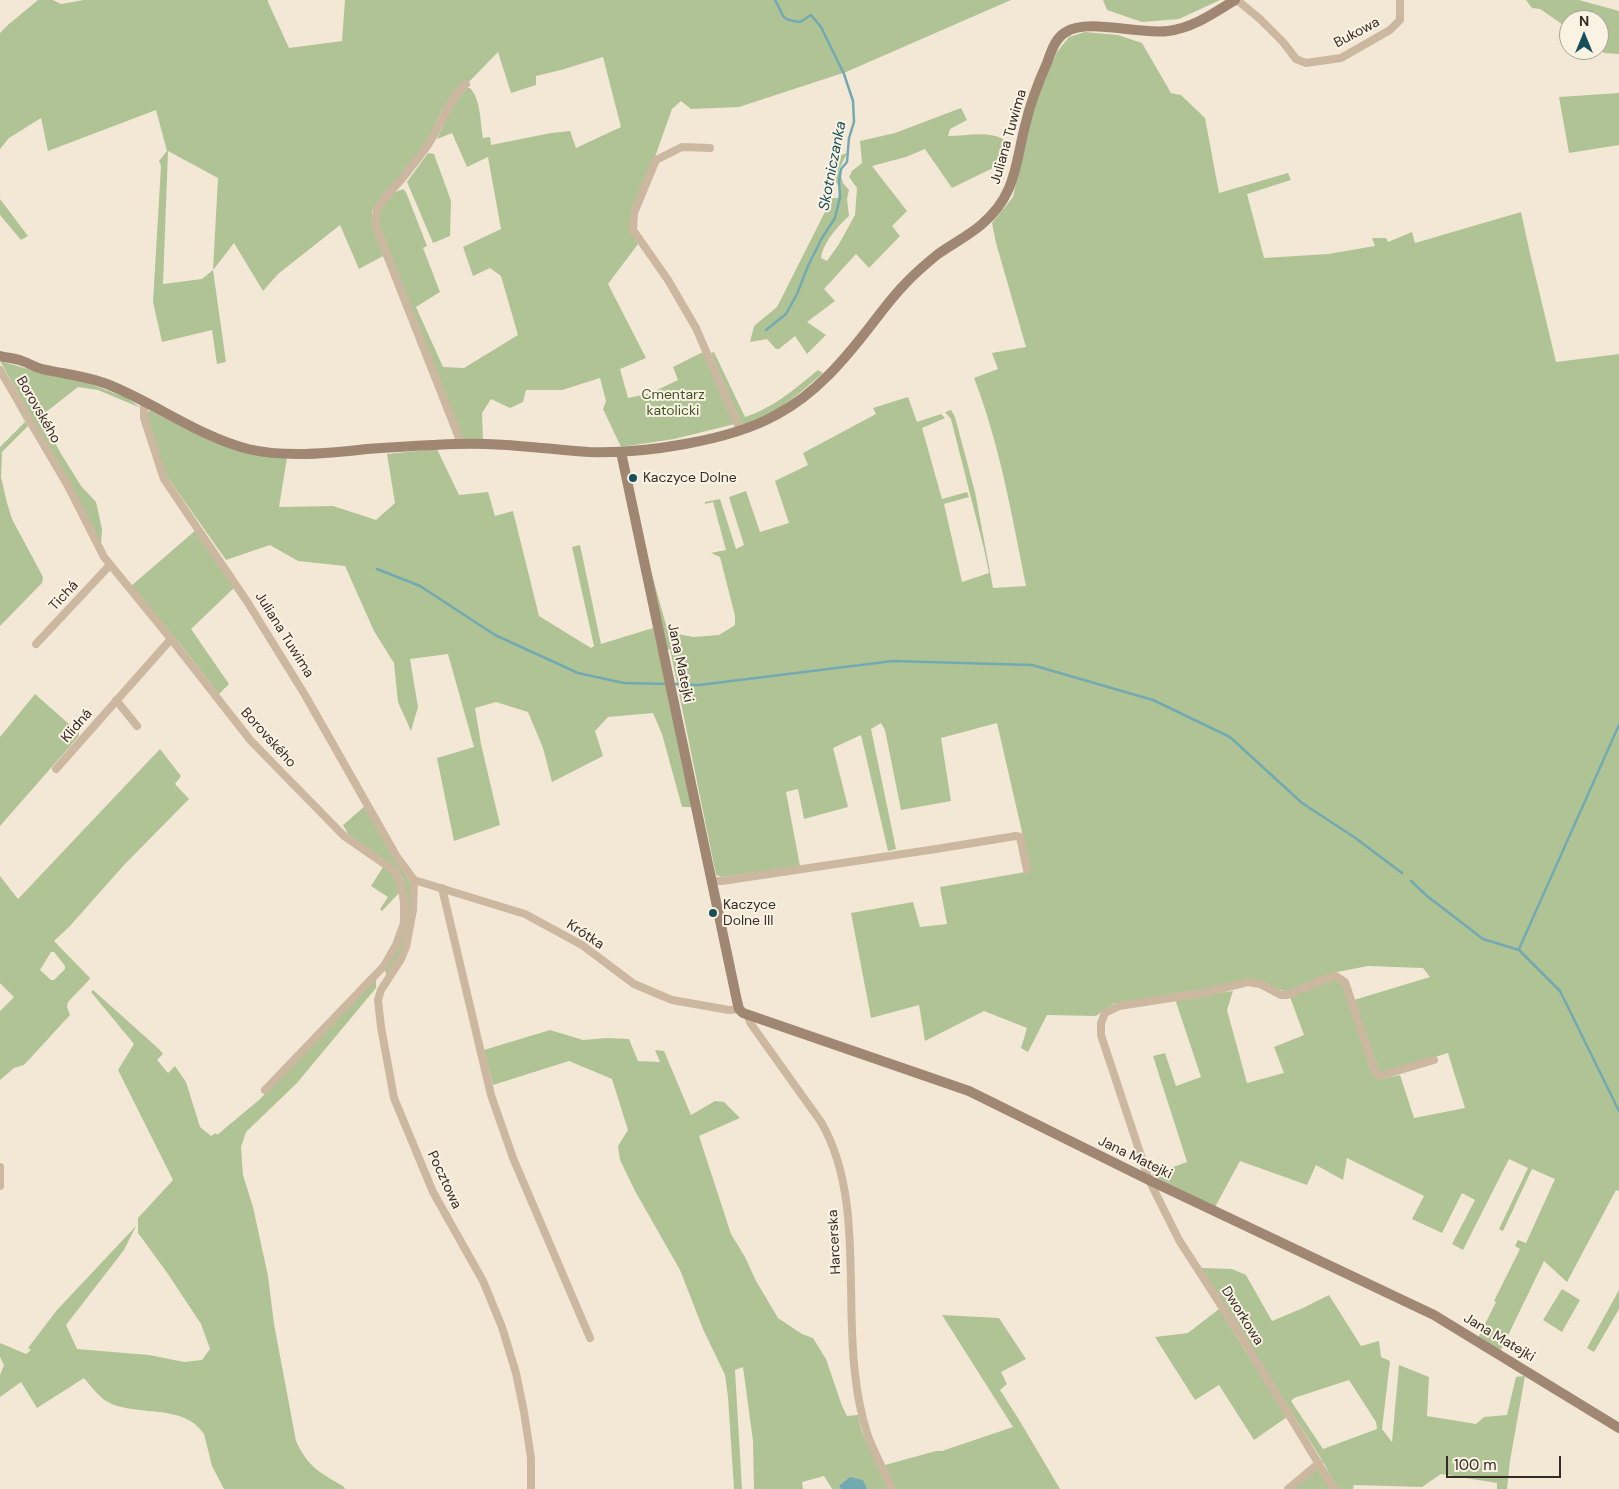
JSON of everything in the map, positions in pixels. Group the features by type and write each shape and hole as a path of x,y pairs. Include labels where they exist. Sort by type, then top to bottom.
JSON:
{"street":[{"name":"Bukowa","path":"1236,0 1260,19 1283,42 1296,59 1306,63 1340,58 1390,30 1400,20 1400,0"},
{"name":"Juliana Tuwima","path":"1,359 21,360 36,368 88,378 106,384 220,439 262,452 317,454 461,443 591,452 621,452 695,441 740,430 759,424 780,413 817,387 843,360 904,284 934,258 982,224 997,208 1007,194 1014,176 1030,106 1053,48 1060,36 1069,29 1085,26 1152,33 1170,31 1201,21 1236,0"},
{"path":"461,443 378,230 376,220 377,210 382,202 430,142 448,108 466,84"},
{"path":"710,148 682,147 656,160 634,212 633,230 668,280 696,328 740,430"},
{"name":"Borovského","path":"0,370 68,486 104,557 110,565 251,741 344,836 396,872 401,884 404,902 404,923 396,945 384,966 265,1090"},
{"name":"Juliana Tuwima","path":"144,402 144,418 164,479 248,603 305,695 397,857 414,880"},
{"name":"Jana Matejki","path":"621,452 712,881 744,1012 969,1091 1148,1180 1434,1315 1609,1420 1619,1428"},
{"name":"Tichá","path":"36,644 110,565"},
{"name":"Klidná","path":"56,769 171,639"},
{"path":"116,700 137,726"},
{"path":"712,881 788,872 1016,836 1020,837 1027,870"},
{"name":"Krótka","path":"414,880 525,914 582,945 634,984 672,1000 744,1012"},
{"name":"Pocztowa","path":"414,880 413,910 406,947 401,959 381,990 378,1000 380,1028 394,1098 433,1192 483,1281 502,1327 516,1373 524,1412 530,1458 531,1489"},
{"path":"442,888 491,1095 513,1158 590,1338"},
{"name":"Dworkowa","path":"1334,1489 1320,1463 1179,1240 1148,1180 1101,1035 1101,1022 1105,1014 1118,1006 1204,993 1248,982 1260,984 1282,995 1288,995 1336,976 1345,982 1376,1074 1380,1076 1434,1060"},
{"name":"Harcerska","path":"744,1012 821,1122 830,1137 835,1152 842,1178 848,1220 852,1346 855,1376 867,1433 891,1489"},
{"path":"0,1167 0,1186"},
{"path":"1288,1489 1320,1463"}],"green space":[{"name":"Cmentarz katolicki","path":"38,0 53,0 61,4 84,0 268,0 289,48 342,41 345,0 1011,0 846,72 739,107 691,109 681,101 672,109 629,230 638,244 608,284 646,358 620,369 628,398 651,393 678,380 673,367 703,352 735,424 674,439 621,447 603,409 606,401 600,378 562,390 526,390 523,402 510,408 491,399 482,413 483,439 463,439 379,225 379,211 393,193 403,189 406,192 427,246 423,248 440,292 416,307 443,367 464,368 518,335 501,276 490,268 473,276 463,247 501,229 488,157 467,167 452,133 437,139 460,92 442,110 425,146 398,182 388,189 372,211 373,226 383,256 359,269 340,225 278,274 263,291 234,243 213,270 226,362 217,364 212,330 162,342 153,302 161,166 159,161 167,151 156,110 48,151 41,118 9,138 0,149 0,33","holes":["498,52 511,93 536,85 536,76 603,57 621,127 576,148 570,131 491,145 490,137 483,138 480,111 474,93 470,88 463,88","168,151 218,178 213,270 202,279 163,284"]},
{"path":"1103,0 1220,0 1179,19 1142,22 1107,10"},
{"path":"1526,0 1579,0 1619,11 1619,54 1609,53 1609,10 1559,10 1559,22 1540,9 1532,8"},
{"path":"1085,32 1118,35 1142,43 1171,93 1181,95 1205,118 1219,193 1288,173 1291,180 1247,194 1264,258 1328,254 1375,246 1372,238 1386,238 1388,242 1412,232 1415,243 1521,212 1556,362 1619,354 1619,1191 1616,1190 1567,1282 1544,1261 1501,1350 1478,1338 1520,1249 1515,1246 1518,1240 1526,1243 1555,1179 1532,1169 1503,1231 1499,1229 1528,1168 1509,1159 1463,1250 1452,1244 1475,1200 1462,1193 1442,1233 1412,1219 1424,1196 1347,1158 1343,1180 1316,1165 1307,1185 1240,1161 1215,1207 1151,1175 1187,1162 1153,1056 1165,1053 1176,1086 1201,1077 1175,999 1233,991 1227,1010 1247,1083 1284,1073 1274,1047 1304,1035 1290,997 1332,980 1340,980 1382,1079 1400,1075 1414,1118 1465,1108 1448,1053 1380,1074 1354,1000 1430,977 1423,968 1368,966 1337,972 1287,992 1247,979 1204,990 1113,1004 1096,1016 1047,1015 1028,1052 1021,1048 1027,1028 984,1011 925,1041 919,1005 871,1018 851,913 913,902 920,927 947,924 940,887 1031,871 997,723 941,738 951,801 901,810 885,730 881,723 871,729 896,849 888,851 861,735 833,748 848,807 804,819 798,789 786,792 800,866 722,877 716,875 670,649 667,649 649,564 668,632 693,637 719,635 735,625 735,616 720,557 711,553 726,550 713,502 705,504 705,502 720,499 736,549 744,545 729,497 746,491 760,532 789,523 775,481 808,465 803,453 876,414 873,408 908,397 917,422 941,414 945,418 922,428 942,499 967,492 969,497 944,504 962,582 989,573 951,419 945,412 951,410 955,417 975,492 993,588 1026,586 998,455 974,378 998,369 992,353 1026,347 992,223 1013,197 1030,121 1040,91 1057,52 1069,37"},
{"path":"1619,93 1619,145 1569,153 1559,97"},
{"path":"961,108 967,120 950,129 948,136 982,134 998,137 1005,140 1011,146 1008,158 1003,163 952,188 925,149 906,157 872,166 907,211 892,226 900,236 869,268 856,254 824,289 835,301 807,322 826,335 807,354 795,336 779,349 776,349 767,339 750,342 754,326 777,307 832,198 838,198 840,189 832,174 828,160 847,153 839,170 843,183 849,190 847,199 849,216 835,230 822,252 821,258 827,261 855,215 857,188 849,177 852,171 862,163 860,141 895,133"},
{"path":"428,153 434,154 451,201 450,236 433,243 407,182"},
{"path":"0,199 28,236 21,240 0,215"},
{"path":"714,352 745,417 765,409 792,391 818,370 823,373 777,410 745,425 741,423 711,353"},
{"path":"0,361 38,372 83,381 127,398 141,408 98,390 78,387 41,416 81,486 96,502 102,529 101,545 78,499"},
{"path":"12,399 28,426 2,452 1,477 12,519 43,577 42,583 0,626 0,447 25,422"},
{"path":"149,410 198,435 287,458 279,507 333,506 376,520 395,503 387,454 437,449 459,495 488,492 495,516 513,511 539,616 591,648 594,646 572,547 580,545 601,644 653,628 693,807 682,807 662,734 653,713 608,717 595,731 603,756 552,782 543,748 528,712 496,702 475,708 481,744 500,825 454,841 437,758 474,747 448,654 410,659 418,707 411,731 398,702 394,663 374,631 345,566 298,561 270,545 226,560 166,475 147,417"},
{"path":"196,530 234,588 191,629 229,684 219,694 131,586"},
{"path":"35,694 79,733 79,736 0,826 0,737"},
{"path":"160,749 181,776 175,784 189,799 124,865 70,926 54,941 90,978 68,1002 67,1007 70,1015 24,1065 14,1068 0,1080 0,1011 14,997 0,983 0,876 18,899","holes":["51,952 54,952 65,966 65,969 54,980 51,980 40,970"]},
{"path":"365,806 411,884 408,931 399,956 386,975 385,969 395,952 407,897 403,878 397,869 348,834 343,825"},
{"path":"383,867 398,878 400,892 382,911 380,909 388,897 371,886"},
{"path":"376,978 376,988 297,1083 246,1132 241,1147 243,1175 253,1207 268,1276 274,1324 296,1441 300,1450 315,1468 345,1489 224,1489 212,1466 204,1434 195,1424 183,1417 114,1405 95,1392 84,1378 37,1408 21,1382 0,1397 0,1375 4,1365 0,1357 0,1343 26,1354 31,1350 28,1348 57,1310 136,1226 124,1250 66,1325 77,1349 149,1355 184,1362 202,1360 210,1349 201,1324 138,1233 138,1218 173,1180 118,1070 134,1044 91,992 93,990 160,1050 163,1054 157,1060 168,1073 175,1066 186,1082 200,1127 211,1136 216,1133 217,1135 259,1100"},
{"path":"550,1030 583,1040 629,1039 638,1061 660,1062 655,1050 664,1051 691,1115 715,1101 724,1102 740,1118 699,1136 731,1234 778,1318 802,1334 813,1338 826,1359 842,1406 847,1416 858,1415 862,1432 888,1489 867,1489 862,1480 840,1486 841,1489 832,1489 824,1476 802,1482 803,1489 754,1489 753,1441 743,1367 735,1370 742,1489 734,1489 725,1375 703,1329 680,1270 635,1191 620,1160 618,1146 628,1130 612,1079 569,1061 493,1085 484,1050"},
{"path":"1201,1268 1232,1269 1246,1275 1272,1321 1329,1295 1361,1346 1379,1341 1381,1357 1390,1361 1382,1429 1392,1442 1399,1365 1429,1377 1427,1416 1476,1424 1484,1417 1507,1415 1516,1377 1525,1376 1507,1489 1497,1489 1497,1483 1441,1474 1422,1487 1354,1485 1353,1489 1337,1489 1325,1465","holes":["1349,1380 1376,1422 1377,1429 1323,1449 1291,1401 1294,1398"]},
{"path":"1562,1289 1580,1300 1562,1332 1543,1320"},
{"path":"1619,1290 1619,1309 1594,1352 1587,1348"},
{"path":"1219,1309 1287,1417 1254,1440 1219,1385 1195,1400 1155,1337 1188,1333"},
{"path":"942,1315 999,1318 1026,1359 1001,1372 1007,1384 1000,1390 1060,1489 894,1489 885,1465 942,1451 1013,1427"},
{"path":"1319,1468 1330,1489 1292,1489"}],"water":[{"path":"850,1477 863,1480 867,1489 841,1489 839,1486"}],"waterway":[{"name":"Skotniczanka","path":"766,330 786,314 822,238 835,218 840,197 839,182 841,169 847,162 849,138 854,122 853,101 844,74 821,27 811,15 800,22 788,20 783,16 775,0"},
{"path":"377,569 420,586 495,635 578,673 624,683 668,684"},
{"path":"674,684 699,685 893,661 1032,665 1153,700 1230,737 1302,803 1354,837 1402,873"},
{"path":"1519,949 1619,725"},
{"path":"1411,881 1427,896 1483,939 1519,950 1560,991 1619,1111"}],"place":[{"name":"Kaczyce Dolne","path":"633,478"},
{"name":"Kaczyce Dolne III","path":"713,913"}]}
